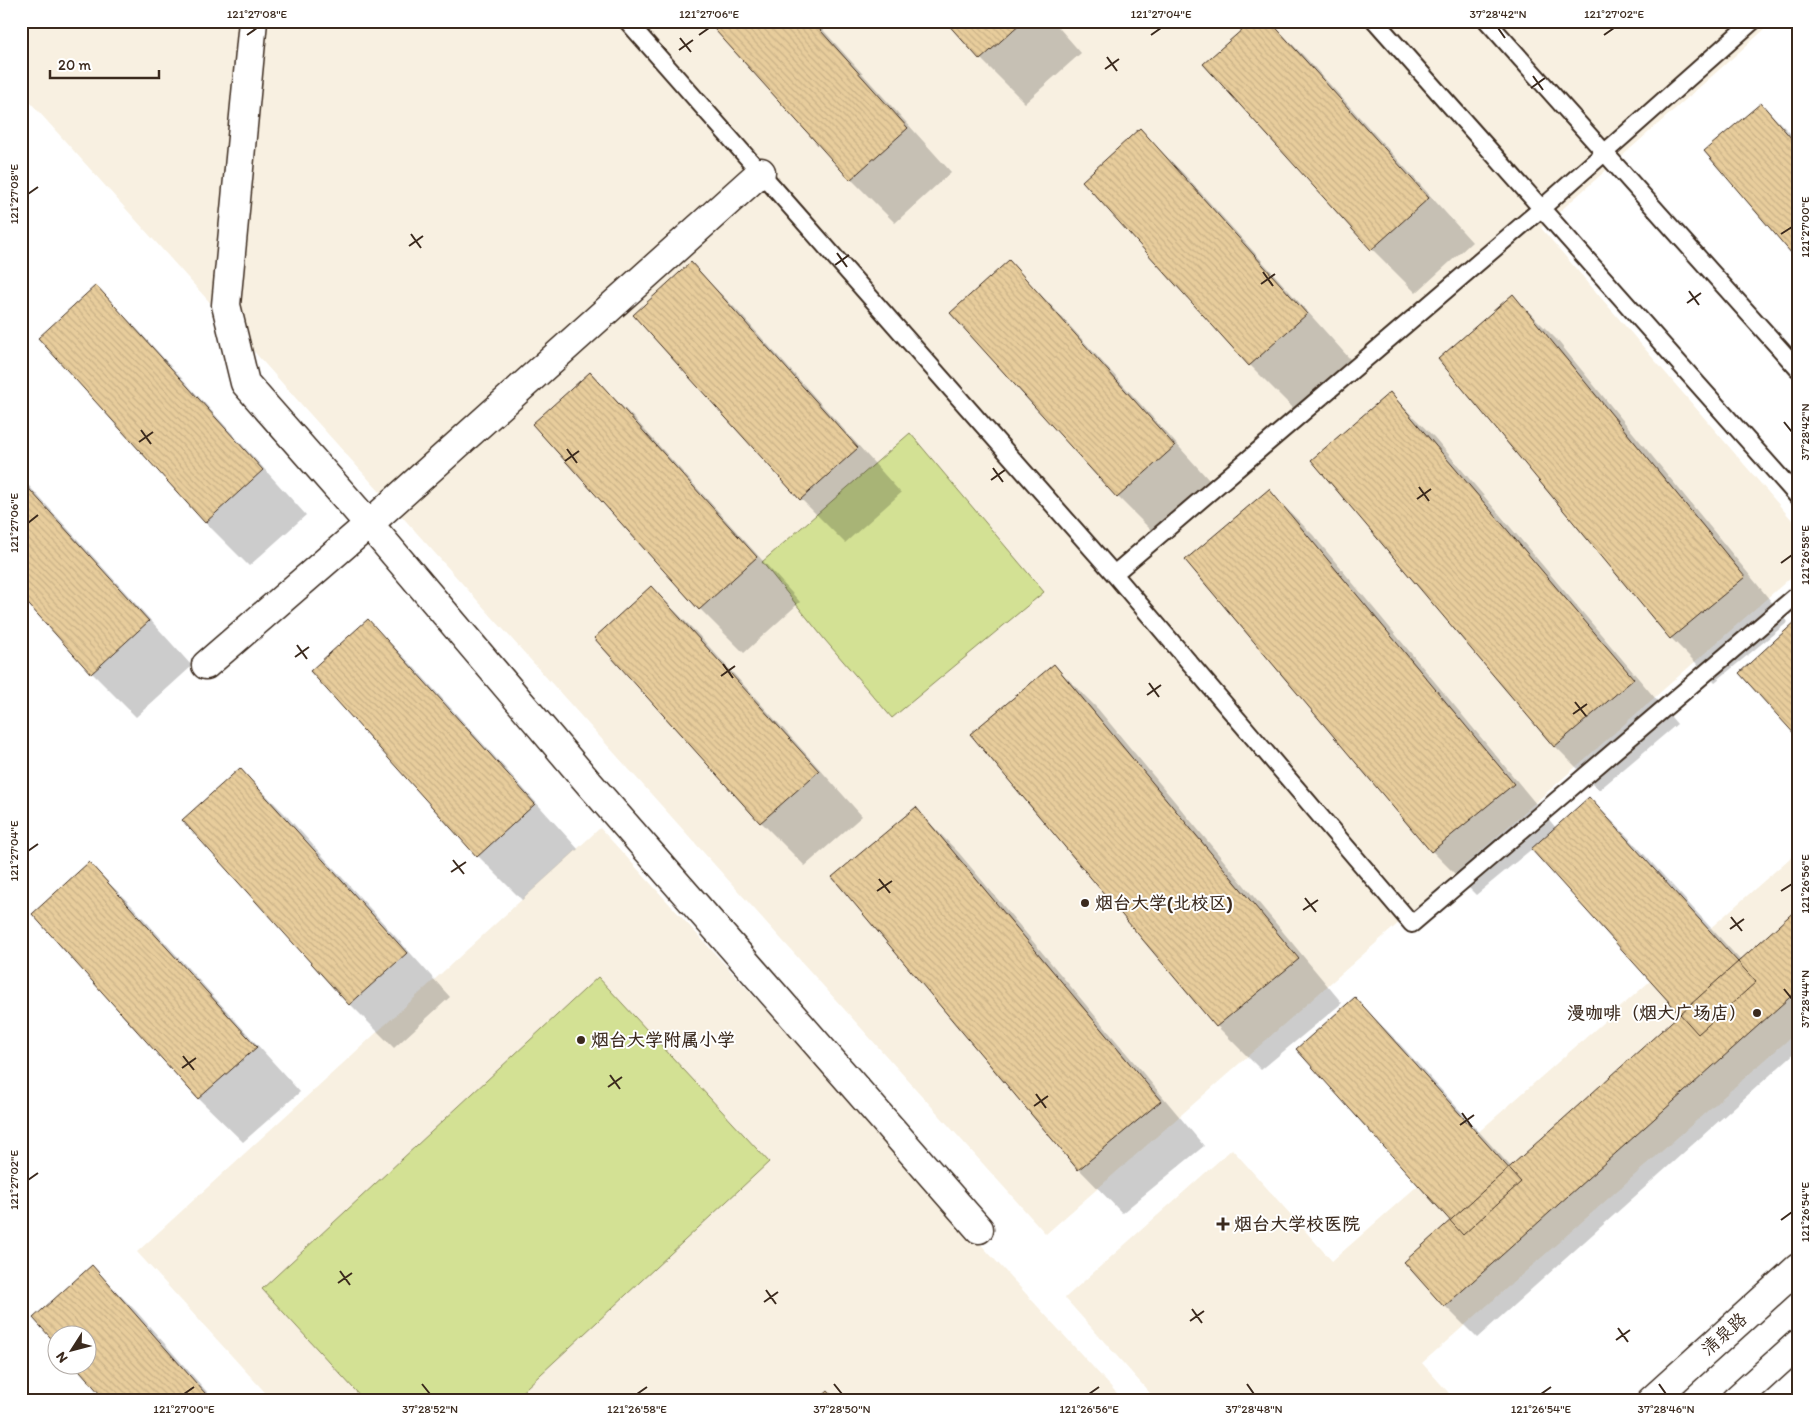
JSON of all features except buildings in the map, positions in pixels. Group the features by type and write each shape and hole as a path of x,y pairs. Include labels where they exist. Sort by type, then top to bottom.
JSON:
{"street":[{"path":"253,21 226,305 245,383 369,524 587,781 979,1229"},
{"path":"206,665 369,524 761,172"},
{"name":"清泉路","path":"1650,1401 1798,1268"},
{"path":"1735,1401 1798,1344"}],"lane":[{"path":"627,21 1114,574 1412,924 1798,594"},
{"path":"1376,21 1798,497"},
{"path":"1486,21 1798,369"},
{"path":"1114,574 1542,208 1753,21"}],"shaded area":[{"name":"烟台大学(北校区)","path":"21,21 1774,21 1541,228 1798,527 1798,571 1046,1234 21,92"},
{"name":"烟台大学附属小学","path":"600,828 1124,1401 273,1401 137,1252"},
{"path":"1798,851 1798,1031 1422,1363 1456,1401 1157,1401 1065,1298 1232,1149 1332,1261"}],"green space":[{"path":"910,433 1044,592 892,718 825,640 762,562"},
{"path":"598,977 769,1162 512,1401 365,1401 262,1289"}],"place":[{"name":"烟台大学(北校区)","path":"1085,903"},
{"name":"漫咖啡（烟大广场店）","path":"1757,1013"},
{"name":"烟台大学附属小学","path":"581,1040"},
{"name":"烟台大学校医院","path":"1223,1224"}]}
